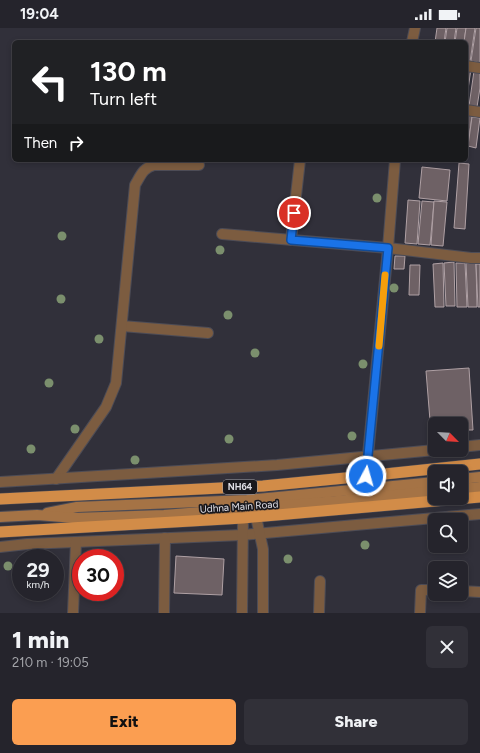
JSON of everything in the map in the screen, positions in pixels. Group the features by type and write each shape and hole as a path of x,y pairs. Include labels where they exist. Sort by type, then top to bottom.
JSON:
{"highway":[{"name":"NH64","path":"0,498 263,486 480,464"},
{"name":"Udhna Main Road","path":"0,532 256,517 480,497"}],"main road":[{"path":"468,479 480,477"},
{"path":"37,515 77,507 247,500 428,483"},
{"path":"468,488 480,487"},
{"path":"0,517 37,515 75,518 164,515 428,492"}],"street":[{"path":"412,40 415,28"},
{"path":"468,66 480,68"},
{"path":"468,110 480,112"},
{"path":"291,240 300,162"},
{"path":"366,476 395,162"},
{"path":"56,479 106,407 112,396 116,383 135,185 142,172 148,167 154,165 199,165"},
{"path":"222,234 388,248 480,258"},
{"path":"122,326 208,333"},
{"path":"468,447 480,446"},
{"path":"0,482 277,465 428,451"},
{"path":"0,547 76,542 242,535 480,514"},
{"path":"256,517 263,549 263,613"},
{"path":"242,518 242,613"},
{"path":"164,613 165,538"},
{"path":"73,613 76,542"},
{"path":"319,613 320,581"},
{"path":"420,613 421,590 428,590"},
{"path":"468,592 480,592"}],"building":[{"path":"437,28 446,28 444,40 435,40"},
{"path":"447,28 456,28 454,40 445,40"},
{"path":"457,28 466,28 464,40 455,40"},
{"path":"466,28 475,28 470,62 468,62 468,40 464,40"},
{"path":"476,28 480,28 480,63 471,61"},
{"path":"468,68 471,69 468,89"},
{"path":"474,71 480,72 480,88 477,107 469,106"},
{"path":"468,115 472,116 468,146"},
{"path":"472,117 480,118 476,148 468,146"},
{"path":"459,163 469,164 465,229 454,228"},
{"path":"422,167 450,170 447,201 419,198"},
{"path":"408,200 420,201 417,244 405,243"},
{"path":"422,201 434,202 430,245 418,244"},
{"path":"434,201 447,202 443,246 431,245"},
{"path":"395,256 405,256 404,269 394,269"},
{"path":"454,262 455,306 446,306 444,263"},
{"path":"443,263 444,307 435,307 433,264"},
{"path":"456,263 465,263 467,307 457,307"},
{"path":"466,263 476,263 477,307 468,307"},
{"path":"476,264 480,264 480,307 478,307"},
{"path":"410,265 420,265 419,295 409,295"},
{"path":"469,368 473,430 468,430 468,417 430,417 426,371"},
{"path":"176,556 224,559 222,595 174,593"}],"slow traffic":[{"path":"379,346 385,275"}],"route":[{"path":"294,213 291,240 388,248 366,476"}]}
